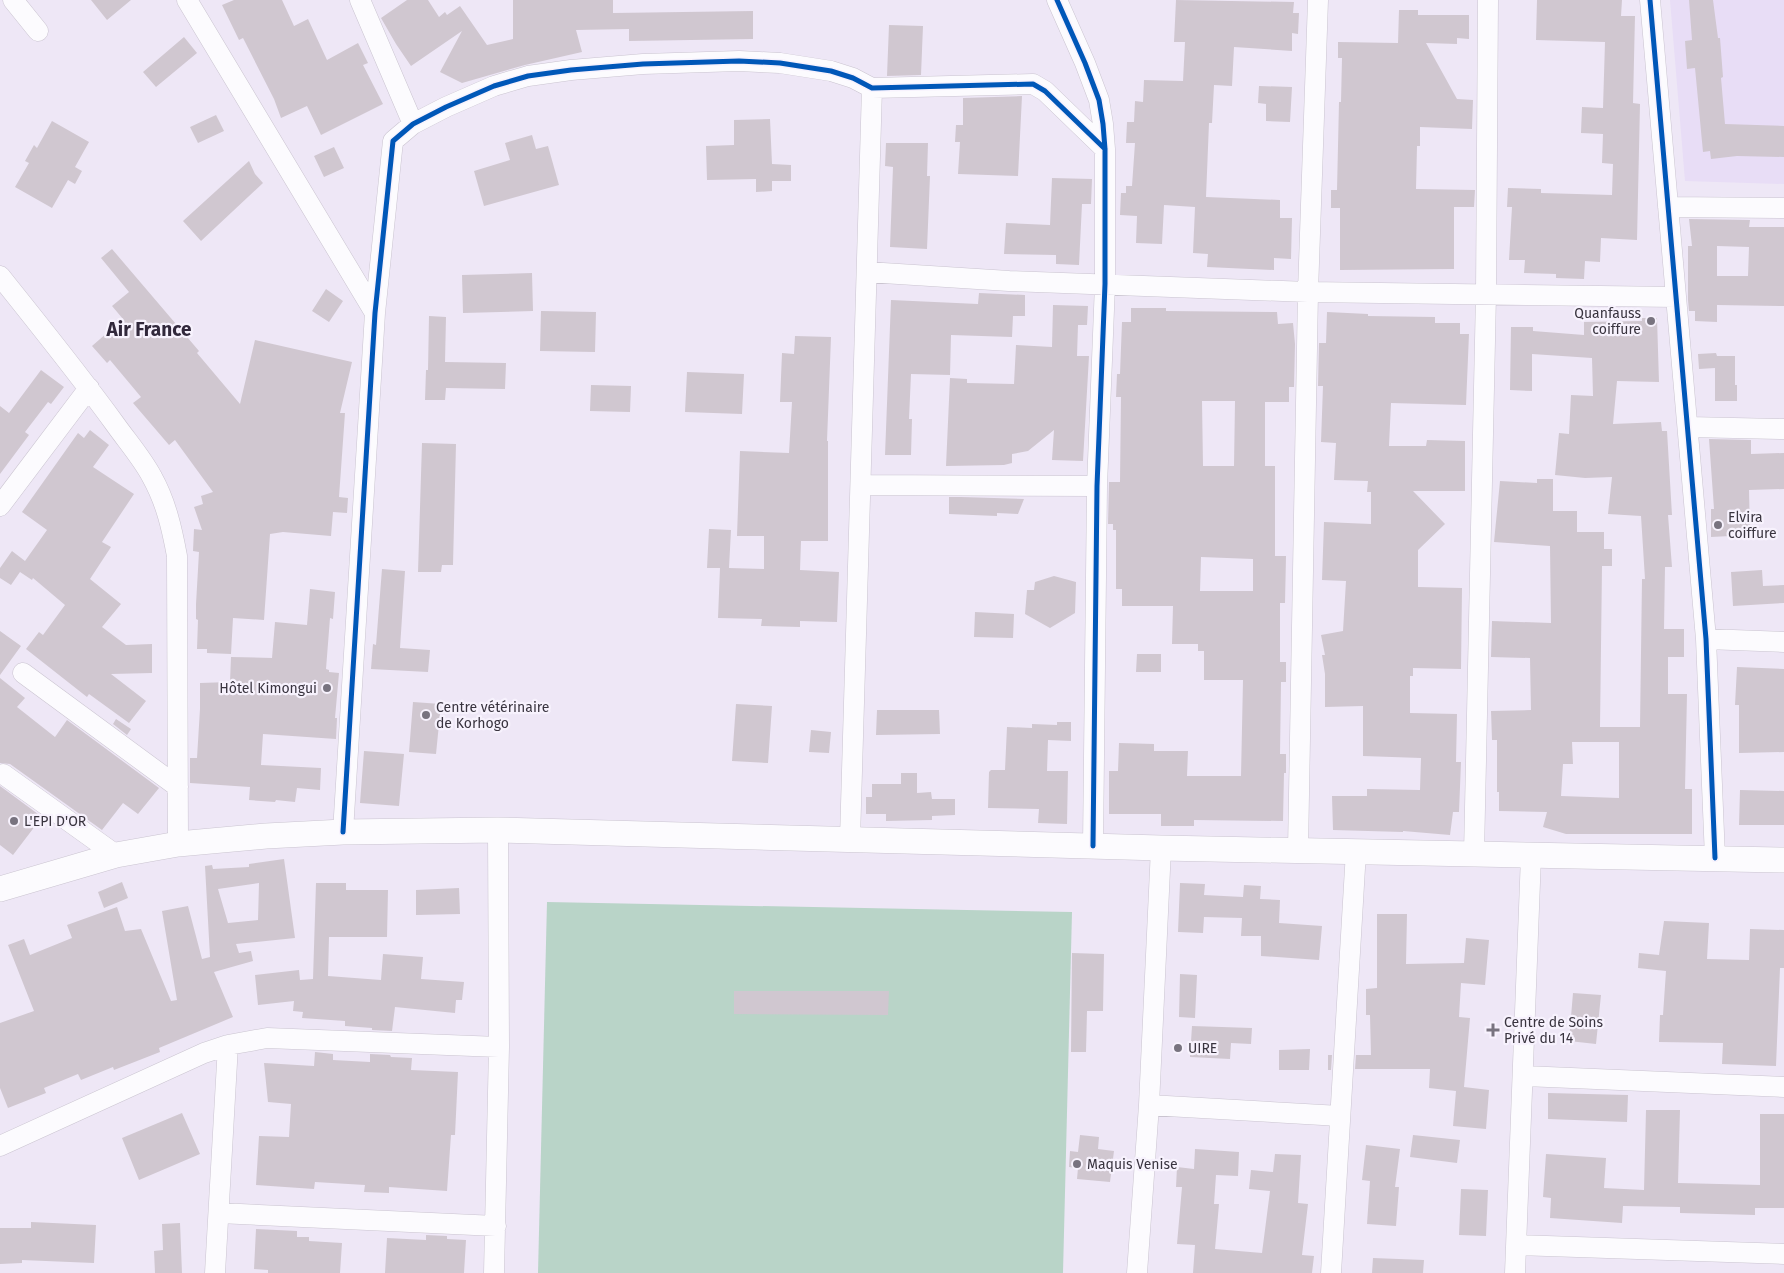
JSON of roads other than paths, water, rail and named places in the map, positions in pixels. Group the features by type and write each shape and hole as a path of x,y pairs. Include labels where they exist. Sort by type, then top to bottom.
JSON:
{"main road":[{"path":"0,889 116,855 178,844 266,836 343,832 498,830 1161,848 1784,860"}],"street":[{"path":"13,0 38,31"},
{"path":"187,0 375,313"},
{"path":"360,0 413,124"},
{"path":"1057,0 1099,100 1103,124 1105,284 1098,486 1093,846"},
{"path":"1298,850 1308,292 1318,0"},
{"path":"1474,854 1486,294 1488,0"},
{"path":"1650,0 1706,640 1715,858"},
{"path":"343,832 375,313 393,141 413,124 470,97 528,76 570,70 643,64 739,61 780,63 831,71 853,78 872,88 1033,84 1045,91 1056,101 1104,149"},
{"path":"850,839 872,88"},
{"path":"1668,207 1784,208"},
{"path":"867,272 1009,281 1308,292 1676,297"},
{"path":"0,276 89,388 152,476 172,528 177,556 178,844"},
{"path":"0,506 89,388"},
{"path":"1688,427 1784,429"},
{"path":"861,485 1098,486"},
{"path":"1706,640 1784,642"},
{"path":"23,672 178,787"},
{"path":"4,774 116,855"},
{"path":"494,1273 499,1047 498,830"},
{"path":"1138,1273 1149,1105 1161,848"},
{"path":"1331,1273 1356,851"},
{"path":"1515,1273 1531,856"},
{"path":"0,1146 173,1066 228,1045 267,1038 499,1047"},
{"path":"215,1273 228,1045"},
{"path":"1522,1076 1784,1087"},
{"path":"1149,1105 1340,1116"},
{"path":"219,1213 496,1226"},
{"path":"1517,1245 1784,1254"}],"place":[{"name":"Quanfauss coiffure","path":"1651,321"},
{"name":"Elvira coiffure","path":"1718,525"},
{"name":"Hôtel Kimongui","path":"327,688"},
{"name":"Centre vétérinaire de Korhogo","path":"426,715"},
{"name":"L'EPI D'OR","path":"14,821"},
{"name":"Centre de Soins Privé du 14","path":"1493,1030"},
{"name":"UIRE","path":"1178,1048"},
{"name":"Maquis Venise","path":"1077,1164"}],"district":[{"name":"Air France","path":"149,329"}]}
